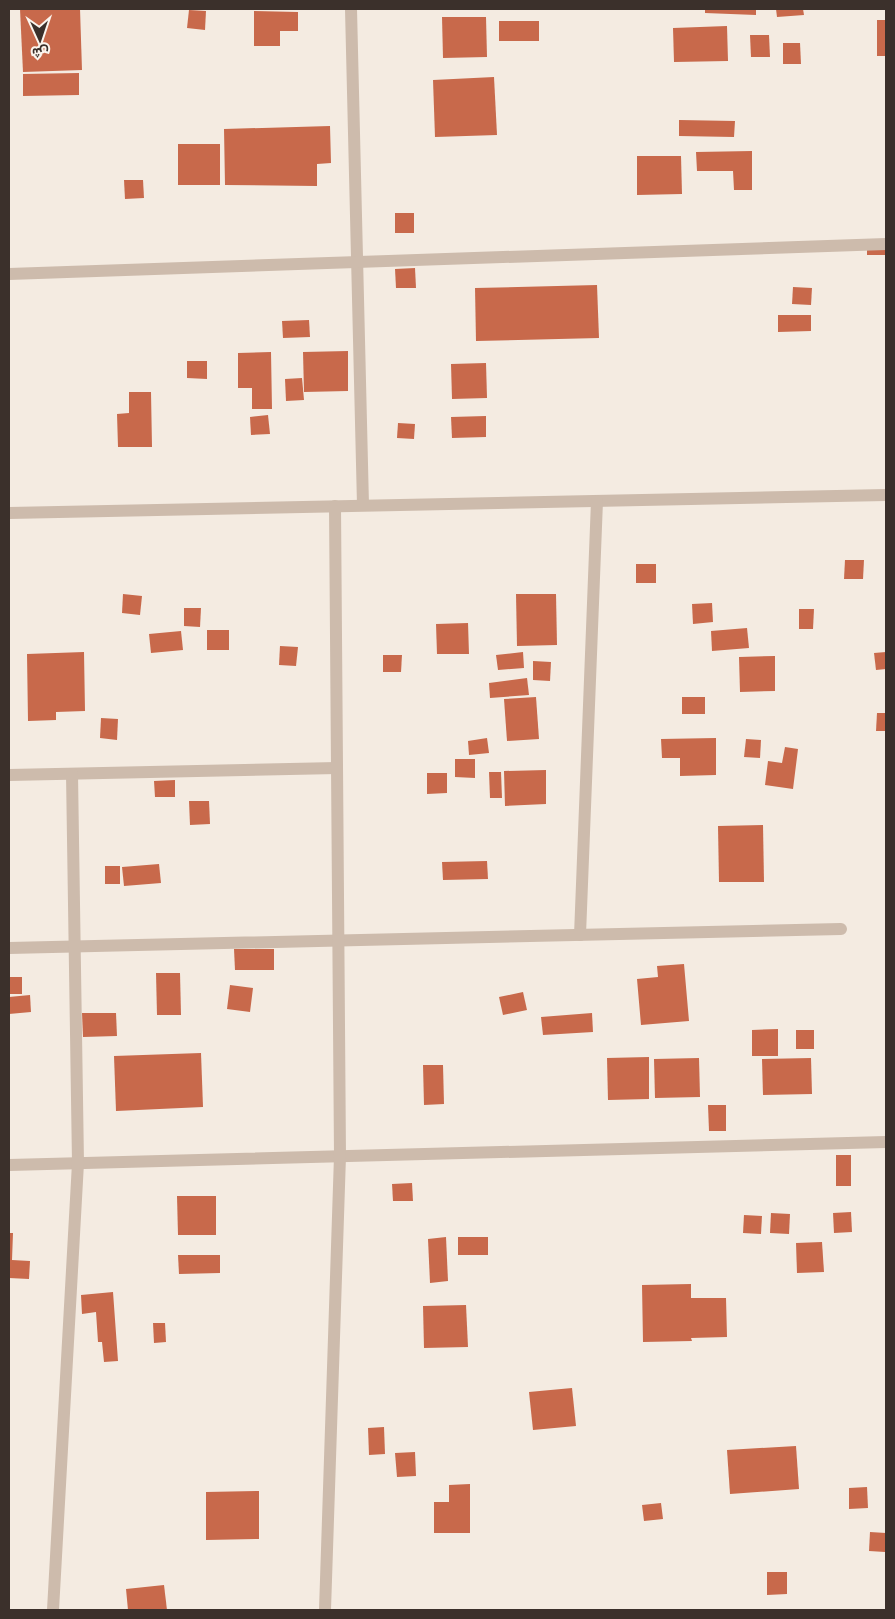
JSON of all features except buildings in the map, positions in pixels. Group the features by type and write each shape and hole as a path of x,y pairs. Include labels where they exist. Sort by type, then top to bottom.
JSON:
{"street":[{"path":"351,9 363,505"},
{"path":"9,274 886,244"},
{"path":"9,513 886,494"},
{"path":"580,935 597,501"},
{"path":"325,1610 340,1156 335,506"},
{"path":"9,775 337,768"},
{"path":"53,1610 78,1163 72,774"},
{"path":"9,948 841,929"},
{"path":"9,1165 886,1142"}]}
